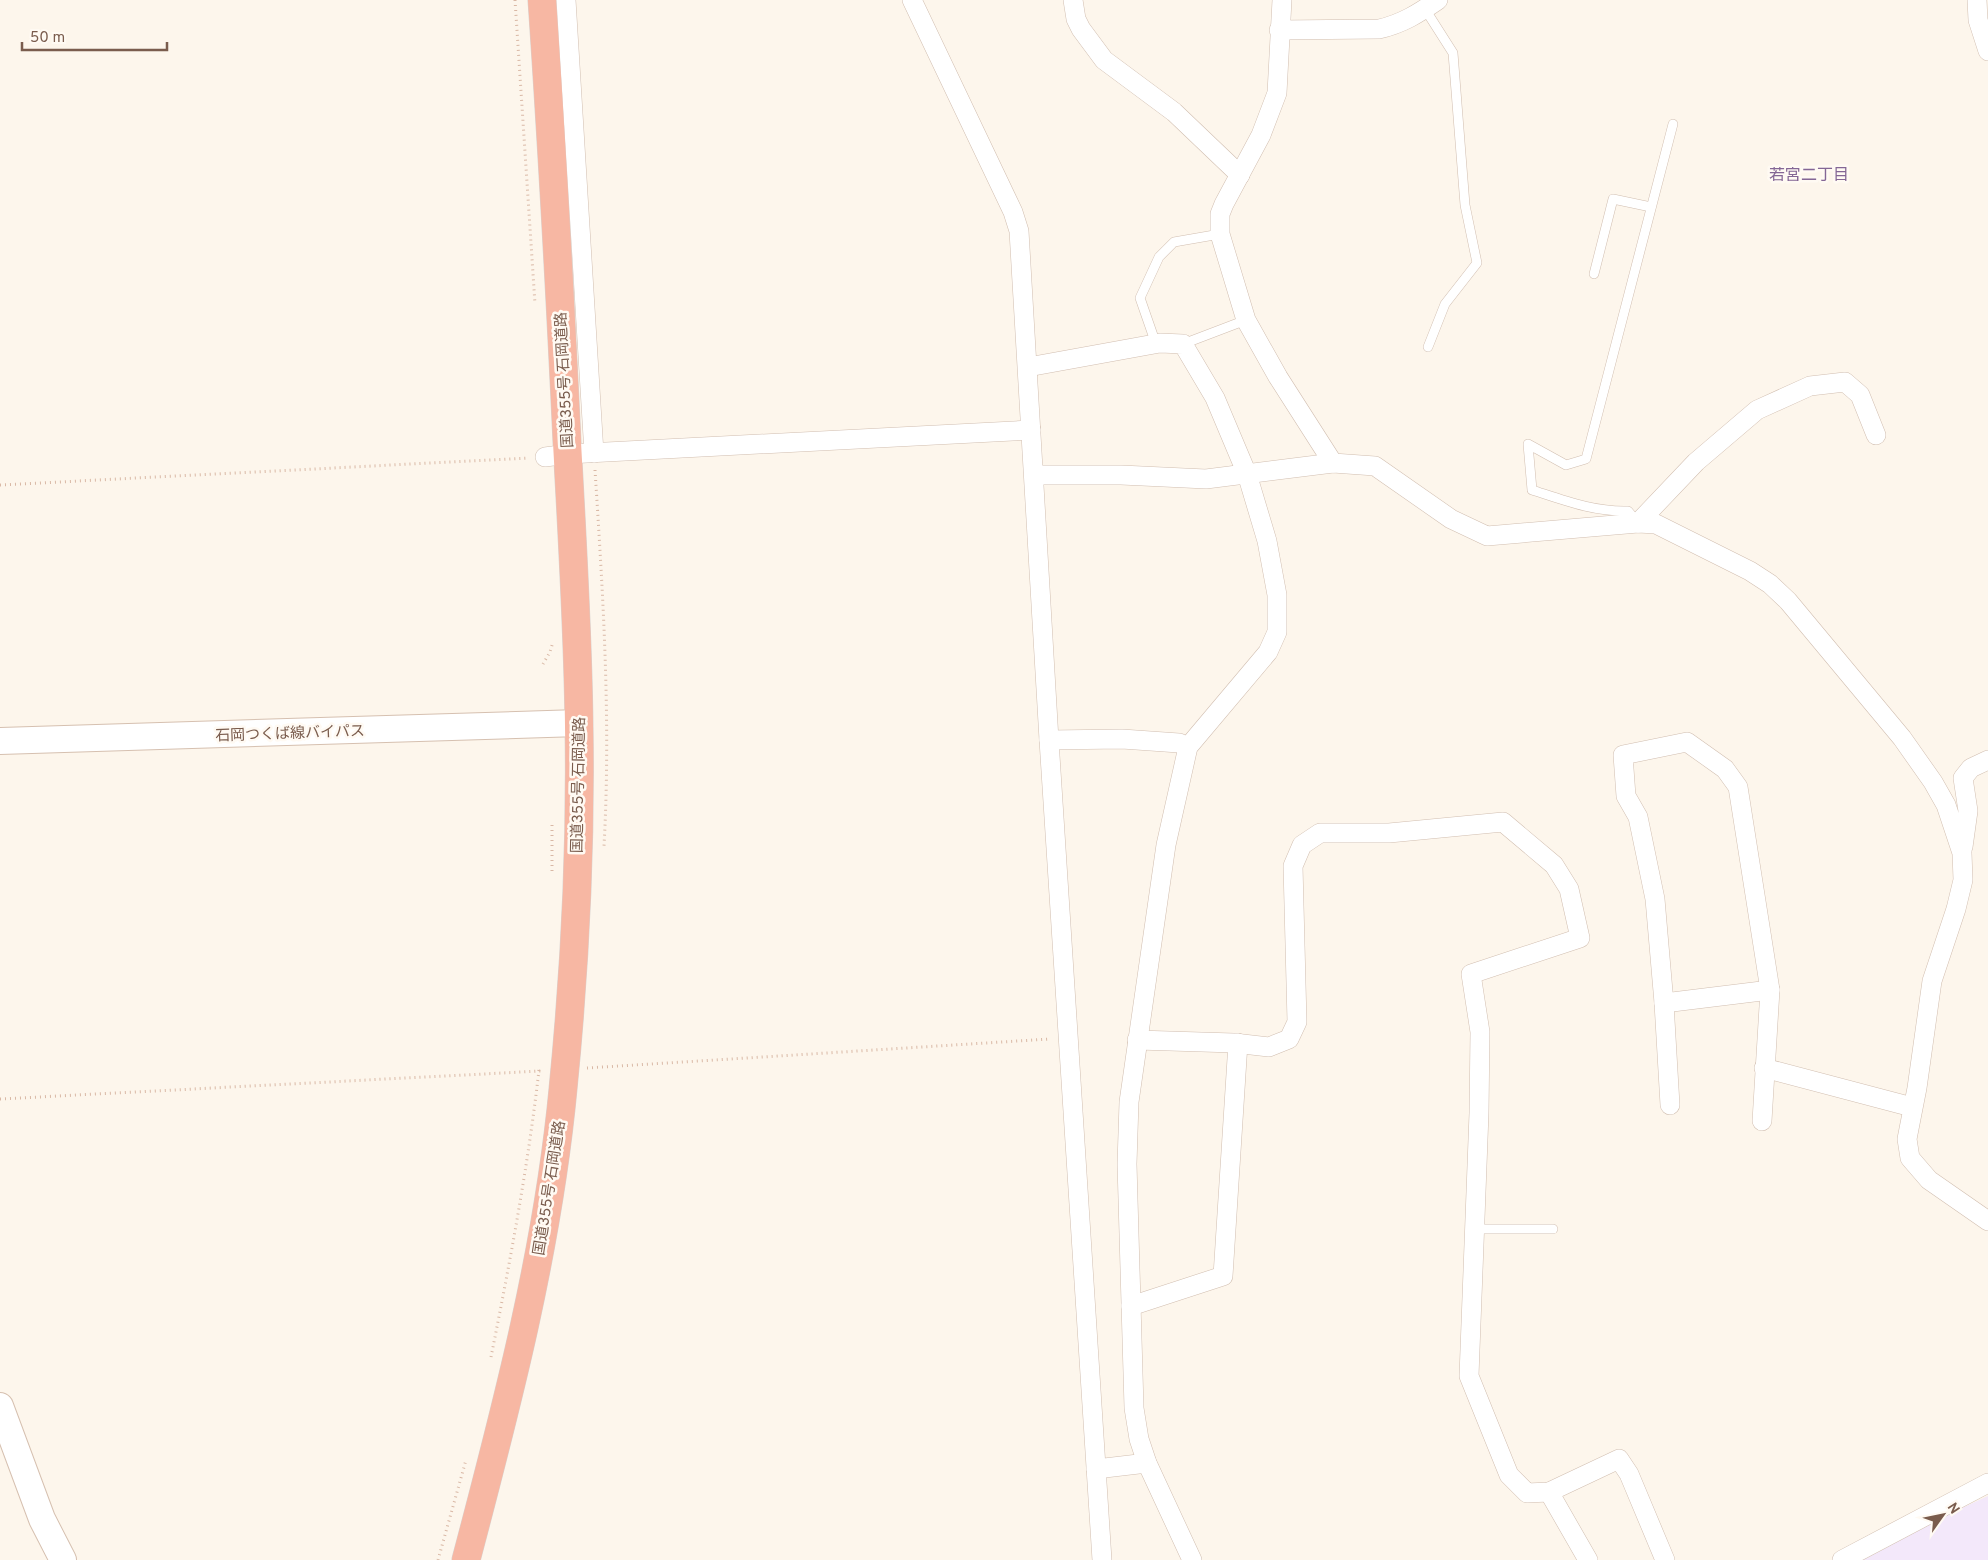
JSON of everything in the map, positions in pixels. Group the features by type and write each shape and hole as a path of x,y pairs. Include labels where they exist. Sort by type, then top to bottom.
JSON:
{"highway":[{"name":"国道355号 石岡道路","path":"466,1560 500,1430 534,1279 552,1175 548,1066 577,891 580,724 569,455 542,0"}],"main road":[{"name":"石岡つくば線バイパス","path":"0,741 580,724"},
{"path":"0,1406 42,1519 63,1560"}],"street":[{"path":"566,0 569,455 1031,430"},
{"path":"912,0 1016,217 1022,260 1067,1038 1102,1560"},
{"path":"1073,0 1076,19 1081,29 1104,60 1174,112 1240,175"},
{"path":"1282,0 1277,93 1261,135 1220,214 1220,234 1246,320 1278,377 1334,463"},
{"path":"1977,0 1978,20 1988,51"},
{"path":"1279,30 1379,29 1400,23 1431,4"},
{"path":"1028,367 1156,344 1183,344 1214,398 1247,474 1268,541 1277,595 1277,632 1268,652 1188,747 1166,844 1129,1102 1126,1164 1134,1408 1138,1438 1146,1463 1192,1560"},
{"path":"1638,523 1696,462 1757,410 1810,386 1845,382 1860,395 1876,435"},
{"path":"1034,475 1121,475 1206,479 1334,463 1375,466 1451,518 1487,536 1638,523 1656,524 1750,571 1770,584 1788,601 1902,738 1933,782 1946,805 1962,853"},
{"path":"1049,740 1122,739 1179,743 1188,747"},
{"path":"1670,1106 1664,1003 1654,899 1638,817 1626,796 1623,754 1687,742 1726,769 1738,787 1770,990 1762,1121"},
{"path":"1988,760 1971,768 1963,778 1968,811 1962,853 1963,880 1956,909 1932,981 1917,1088 1907,1139 1910,1158 1929,1180 1988,1221"},
{"path":"1137,1040 1238,1043 1269,1047 1289,1039 1297,1022 1293,866 1302,844 1320,833 1388,833 1503,822 1554,865 1568,889 1580,938 1471,974 1480,1032 1480,1113 1469,1376 1509,1475 1527,1493 1549,1492 1619,1459 1629,1474 1665,1560"},
{"path":"1664,1003 1770,990"},
{"path":"1131,1306 1223,1276 1238,1043"},
{"path":"1764,1068 1912,1106"},
{"path":"1096,1469 1146,1463"},
{"path":"1842,1560 1988,1483"},
{"path":"1549,1492 1588,1560"}],"lane":[{"path":"1428,347 1446,304 1477,264 1465,205 1453,53 1431,4"},
{"path":"1638,523 1628,511 1613,512 1579,505 1532,490 1528,444 1566,464 1586,459 1673,124"},
{"path":"1594,274 1613,199 1651,207"},
{"path":"1156,344 1140,298 1159,257 1174,242 1220,234"},
{"path":"1183,344 1246,320"},
{"path":"1475,1229 1553,1229"}],"path":[{"path":"516,0 535,310"},
{"path":"0,485 569,455"},
{"path":"552,825 552,882"},
{"path":"0,1099 548,1066 590,1068 1067,1038"},
{"path":"490,1364 511,1260 530,1146 548,1066"},
{"path":"438,1560 467,1457"}],"shaded area":[{"path":"1988,1496 1988,1560 1863,1560 1949,1514"}],"district":[{"name":"若宮二丁目","path":"1809,174"}]}
